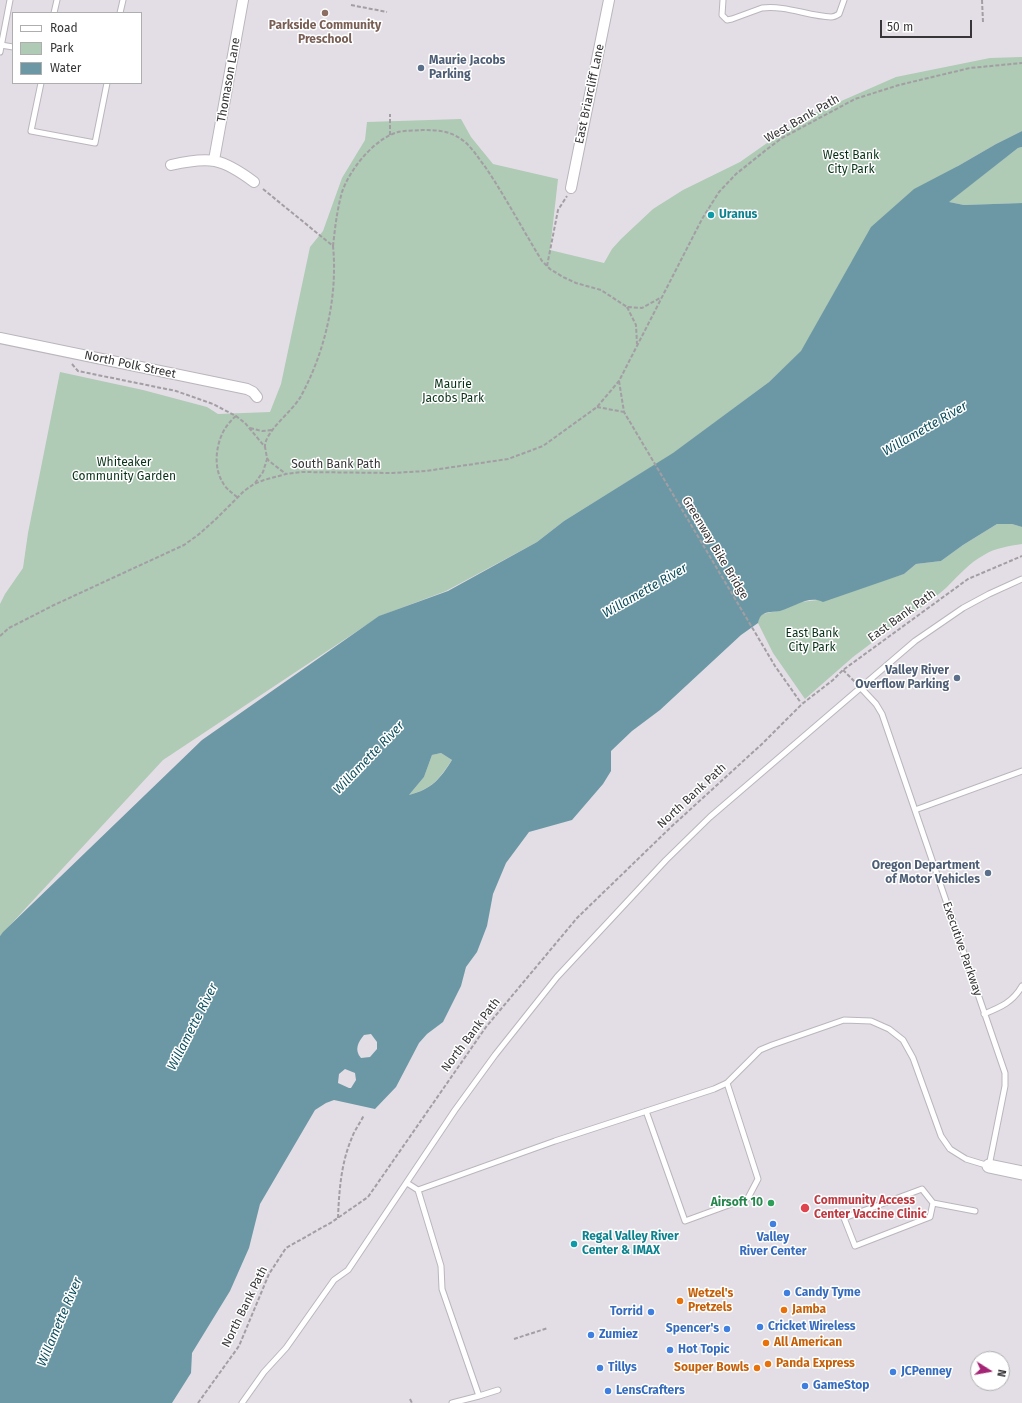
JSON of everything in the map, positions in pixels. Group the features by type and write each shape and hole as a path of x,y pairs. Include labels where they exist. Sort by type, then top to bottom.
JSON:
{"street":[{"name":"Thomason Lane","path":"214,160 244,0"},
{"name":"East Briarcliff Lane","path":"571,188 609,0"},
{"path":"171,166 197,160 214,160 230,166 254,182"},
{"name":"North Polk Street","path":"0,338 247,389 254,392 257,397"},
{"path":"989,1166 1022,1173"}],"lane":[{"path":"0,52 10,0"},
{"path":"54,12 57,0"},
{"path":"120,12 123,0"},
{"path":"723,0 722,15 728,20 767,7 832,17 839,14 844,0"},
{"path":"1,45 12,47"},
{"path":"41,84 31,131 95,143 107,84"},
{"path":"242,1403 264,1372 286,1348 334,1280 348,1270 479,1077 537,1002 578,953 689,836 915,641 963,608 989,594 1022,580"},
{"name":"Executive Parkway","path":"861,688 879,709 1003,1068 1006,1080 989,1166"},
{"path":"915,810 1022,771"},
{"path":"984,1014 1008,1003 1022,986"},
{"path":"418,1190 555,1141 701,1094 727,1083 760,1050 844,1020 871,1021 889,1029 903,1040 914,1058 941,1136 950,1149 966,1159 989,1166"},
{"path":"646,1111 685,1221 748,1198 758,1179 727,1083"},
{"path":"407,1183 418,1190 441,1266 442,1289 479,1396"},
{"path":"933,1203 930,1216 855,1246 844,1218 922,1189 933,1203 976,1211"},
{"path":"452,1403 498,1390"}],"path":[{"path":"982,0 983,22"},
{"path":"351,5 387,12"},
{"name":"West Bank Path","path":"619,381 702,219 719,192 736,174 782,138 855,99 899,85 970,68 1022,63"},
{"path":"390,114 390,135"},
{"path":"254,484 263,472 267,458 265,447 266,442 273,429 300,398 312,374 320,353 329,318 334,278 333,246 337,214 343,191 348,179 369,150 390,135 406,131 444,131 457,136 466,142 496,183 542,261 547,266 563,277 576,283 601,290 627,307 642,308 661,298"},
{"path":"254,182 333,246"},
{"path":"547,266 558,210 571,188"},
{"path":"627,307 636,325 637,345"},
{"path":"64,351 78,371 161,387 188,394 213,404 236,416 249,428 265,447"},
{"path":"597,407 624,412 619,381"},
{"name":"South Bank Path","path":"0,636 9,628 54,605 184,545 198,535 237,497 254,484 286,474 302,472 392,473 426,471 508,459 543,446 597,407 619,381"},
{"name":"Greenway Bike Bridge","path":"624,412 775,666 802,704"},
{"path":"236,416 225,429 221,437 217,454 217,466 222,482 237,497"},
{"path":"249,428 259,431 273,429"},
{"path":"267,458 276,468 286,474"},
{"name":"East Bank Path","path":"802,704 833,680 843,670 968,579 1022,556"},
{"path":"843,670 861,688"},
{"name":"North Bank Path","path":"198,1403 239,1346 269,1274 286,1248 338,1218 368,1197 486,1027 577,918 802,704"},
{"path":"338,1218 344,1165 351,1140 364,1115"},
{"path":"514,1339 548,1328"},
{"path":"410,1399 412,1403"}],"green space":[{"name":"Maurie Jacobs Park","path":"1022,57 1022,131 958,166 852,261 802,351 769,382 674,453 564,521 537,542 446,591 380,616 163,760 0,936 0,604 23,568 28,533 60,372 143,390 207,407 218,414 270,412 281,384 310,247 323,231 342,178 365,140 367,122 461,119 471,137 493,164 558,179 550,250 604,263 612,249 621,239 653,209 683,190 740,162 797,122 814,113 896,77 990,58"},
{"path":"1022,147 1022,203 964,205 948,202 1018,148"},
{"name":"East Bank City Park","path":"997,524 1012,524 1022,527 1022,544 993,551 973,562 937,596 853,657 805,699 773,653 758,623 759,618 763,614 781,610 801,602 818,600 904,574 916,564 941,561 963,545"},
{"path":"441,753 452,760 443,773 429,786 409,795 424,777 432,755"}],"water":[{"name":"Willamette River","path":"1022,131 1022,147 1018,148 949,202 964,205 1022,203 1022,527 1012,524 997,524 963,545 941,561 916,564 904,574 823,602 812,600 802,602 780,611 768,612 762,615 758,623 741,635 660,710 632,731 611,751 611,771 603,784 572,820 529,832 506,863 493,894 487,926 477,952 466,967 461,986 443,1022 427,1034 419,1043 396,1087 375,1109 334,1100 315,1110 260,1204 249,1248 230,1291 192,1353 191,1373 172,1403 0,1403 0,936 3,932 202,740 379,616 448,591 537,542 564,521 673,453 769,382 801,351 871,227 914,189","holes":["441,753 452,760 443,773 435,782 424,790 409,795 424,777 432,755","371,1034 377,1042 377,1049 370,1057 361,1058 357,1049 360,1040 364,1035","345,1069 355,1073 356,1080 351,1088 338,1083 339,1074"]}],"place":[{"name":"Parkside Community Preschool","path":"325,13"},
{"name":"Maurie Jacobs Parking","path":"421,68"},
{"name":"Uranus","path":"711,215"},
{"name":"Valley River Overflow Parking","path":"957,678"},
{"name":"Oregon Department of Motor Vehicles","path":"988,873"},
{"name":"Airsoft 10","path":"771,1203"},
{"name":"Community Access Center Vaccine Clinic","path":"805,1208"},
{"name":"Valley River Center","path":"773,1224"},
{"name":"Regal Valley River Center & IMAX","path":"574,1244"},
{"name":"Candy Tyme","path":"787,1293"},
{"name":"Wetzel's Pretzels","path":"680,1301"},
{"name":"Jamba","path":"784,1310"},
{"name":"Torrid","path":"651,1312"},
{"name":"Cricket Wireless","path":"760,1327"},
{"name":"Spencer's","path":"727,1329"},
{"name":"Zumiez","path":"591,1335"},
{"name":"All American","path":"766,1343"},
{"name":"Hot Topic","path":"670,1350"},
{"name":"Panda Express","path":"768,1364"},
{"name":"Tillys","path":"600,1368"},
{"name":"Souper Bowls","path":"757,1368"},
{"name":"JCPenney","path":"893,1372"},
{"name":"GameStop","path":"805,1386"},
{"name":"LensCrafters","path":"608,1391"}],"park label":[{"name":"West Bank City Park","path":"851,163"},
{"name":"Whiteaker Community Garden","path":"124,470"}]}
